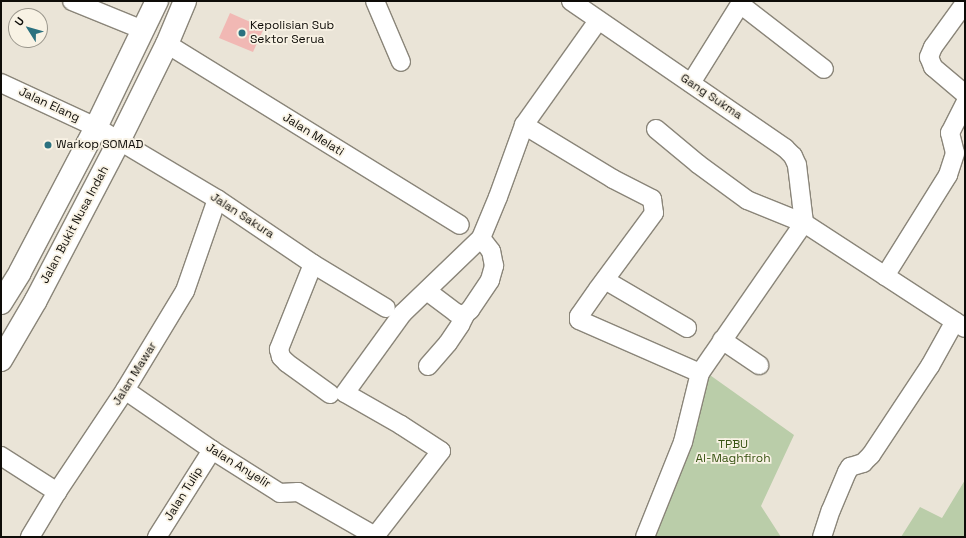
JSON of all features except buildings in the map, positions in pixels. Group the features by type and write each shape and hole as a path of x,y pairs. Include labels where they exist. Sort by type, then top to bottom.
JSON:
{"street":[{"path":"72,1 143,30"},
{"path":"1,303 20,272 96,127 157,1"},
{"name":"Jalan Bukit Nusa Indah","path":"1,360 36,300 119,141 167,44 185,1"},
{"path":"375,1 401,62"},
{"name":"Gang Sukma","path":"571,1 785,148 793,156 797,165 804,223"},
{"path":"692,83 741,3 824,69"},
{"path":"965,3 933,47 929,57 933,67 965,94"},
{"path":"371,535 441,451 401,425 345,392 403,313 481,238 498,197 524,125 598,21"},
{"name":"Jalan Melati","path":"167,44 460,225"},
{"name":"Jalan Elang","path":"1,83 96,127"},
{"path":"885,276 948,176 955,153 950,133 965,103"},
{"path":"524,125 613,179 652,199 654,213 579,316 582,322 700,373"},
{"name":"Jalan Sakura","path":"96,127 217,199 313,264 386,308"},
{"path":"656,129 698,164 747,200 804,223 960,324 870,455 863,463 850,467 846,472 822,537"},
{"name":"Jalan Mawar","path":"30,537 57,492 125,390 185,291 217,199"},
{"path":"645,537 683,442 700,373 804,223"},
{"path":"428,366 448,342 490,280 494,266 491,252 481,238"},
{"path":"313,264 279,349 281,357 330,394"},
{"path":"605,280 687,328"},
{"path":"427,291 456,313 465,315"},
{"path":"722,340 759,365"},
{"name":"Jalan Anyelir","path":"125,390 212,450 280,493 298,492 371,535"},
{"name":"Jalan Tulip","path":"157,537 212,450"},
{"path":"1,456 57,492"}],"green space":[{"name":"TPBU Al-Maghfiroh","path":"707,373 794,435 761,506 781,537 651,537"},
{"path":"965,480 965,537 901,537 920,507 942,518"}],"place":[{"name":"Kepolisian Sub Sektor Serua","path":"242,33"},
{"name":"Warkop SOMAD","path":"48,145"}]}
